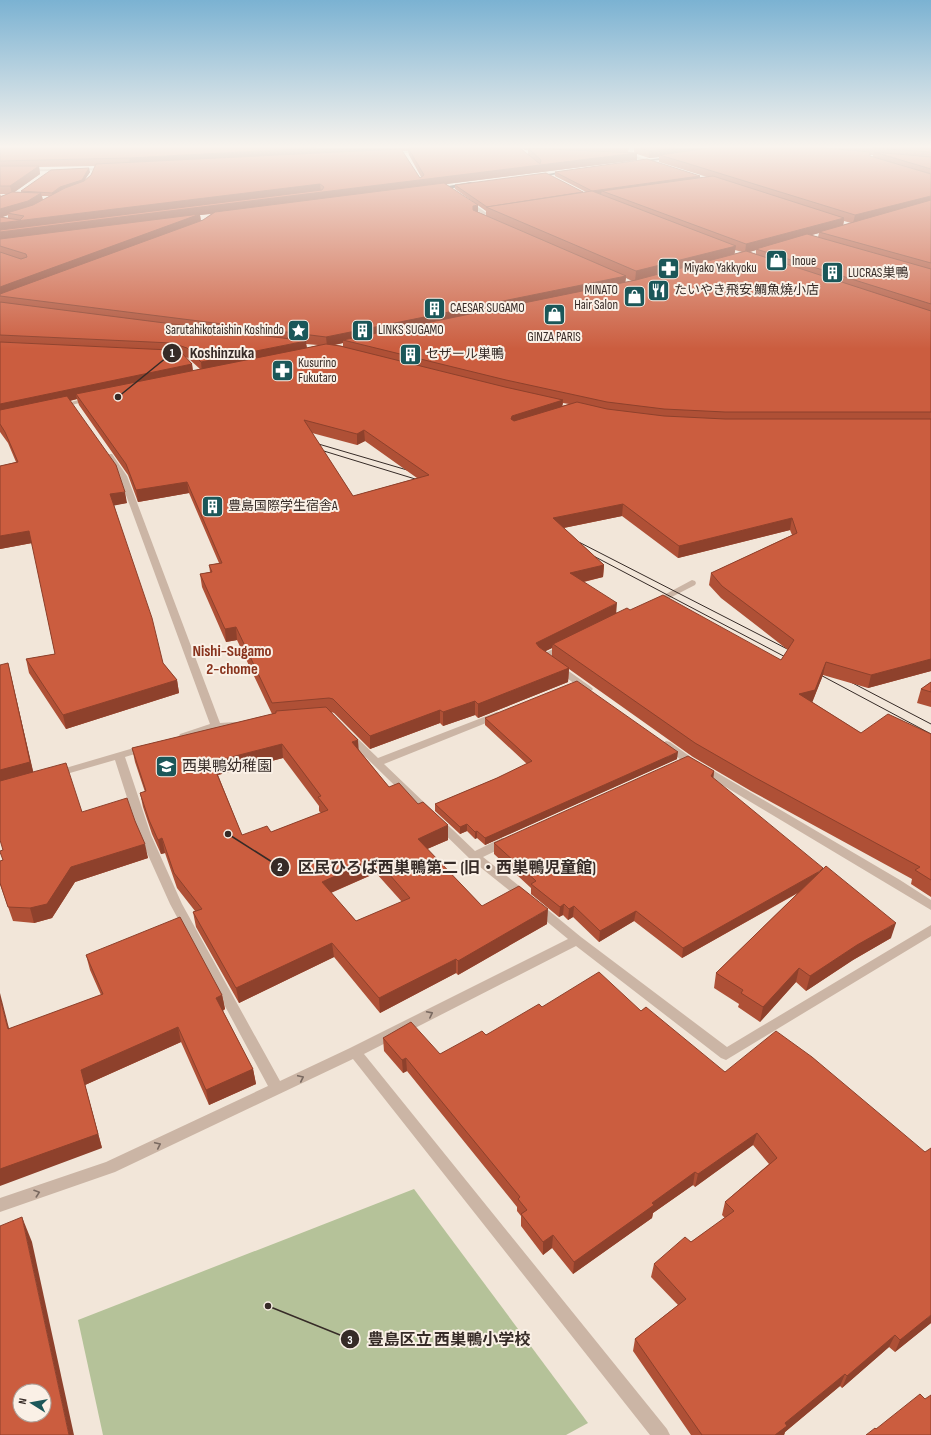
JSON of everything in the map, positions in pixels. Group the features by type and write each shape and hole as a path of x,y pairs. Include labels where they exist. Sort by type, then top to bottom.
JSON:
{"street":[{"path":"476,216 481,215"},
{"path":"50,408 74,406 96,398"},
{"path":"105,451 123,476 216,726"},
{"path":"648,606 692,583"},
{"path":"571,643 542,657 598,696"},
{"path":"564,688 578,682"},
{"path":"376,763 506,711"},
{"path":"171,740 216,726 246,724"},
{"path":"340,727 474,856 577,940 726,1054 931,930"},
{"path":"656,737 688,760 896,882 931,906"},
{"path":"45,778 156,744"},
{"path":"119,755 145,835 176,904 277,1089"},
{"path":"674,766 688,760"},
{"path":"474,856 517,836"},
{"path":"0,1205 110,1167 354,1052 577,940"},
{"path":"354,1052 661,1435"}],"green space":[{"path":"414,1189 588,1423 566,1435 103,1435 78,1320"}],"building":[{"path":"18,215 66,215 0,223 0,217 20,220 24,216"},
{"path":"121,215 137,215 0,232 0,230"},
{"path":"197,215 0,287 0,252 21,259 27,257 26,254 0,246 0,239"},
{"path":"211,215 485,215 626,276 326,337 0,296 0,294 203,220"},
{"path":"505,215 655,215 736,246 636,271"},
{"path":"667,215 835,215 844,218 746,244"},
{"path":"879,215 931,215 931,263 819,232"},
{"path":"807,234 931,269 931,304 756,249"},
{"path":"746,251 931,311 931,412 725,412 664,409 607,402 506,380 343,340 636,280"},
{"path":"0,302 306,341 201,362 187,348 172,343 0,335"},
{"path":"0,342 170,350 181,352 192,364 0,404"},
{"path":"326,344 340,346 563,400 512,416 511,419 514,421 577,402 607,409 664,416 725,419 931,419 931,659 871,675 826,662 815,690 799,694 861,733 888,714 931,734 931,880 915,870 920,867 754,777 695,743 553,644 627,608 630,610 663,595 781,660 794,640 722,586 711,573 797,533 792,518 679,546 623,504 553,518 604,565 570,573 617,603 536,643 539,647 569,668 478,704 475,701 443,712 440,710 370,736 333,699 329,698 272,703 236,627 225,629 200,574 212,572 209,565 222,563 187,482 136,490 126,464 76,394","holes":["304,420 357,434 364,430 429,475 353,496"]},
{"path":"67,396 116,465 125,492 110,494 152,618 163,663 177,680 63,715 26,659 55,654 29,531 0,536 0,466 18,462 0,424 0,410"},
{"path":"8,663 30,762 0,770 0,665"},
{"path":"577,681 678,752 485,838 477,831 475,832 467,824 460,827 435,804 497,778 532,761 485,718"},
{"path":"931,682 931,692 921,689"},
{"path":"326,707 358,740 352,742 389,787 399,783 418,804 423,802 448,825 418,839 482,906 519,886 548,909 458,961 456,959 379,998 332,943 236,988 193,912 202,909 174,873 162,838 158,840 149,820 140,793 146,791 132,748 276,713 276,711","holes":["282,744 321,796 318,797 328,810 271,832 267,826 242,835 212,762","375,858 410,898 356,921 322,882"]},
{"path":"688,756 714,771 711,776 823,868 683,948 636,911 600,931 574,906 569,909 564,904 560,907 531,884 536,881 494,843"},
{"path":"66,763 82,812 127,798 145,844 71,867 47,904 30,908 8,907 0,883 0,861 3,860 0,851 3,850 0,840 0,781"},
{"path":"826,866 896,923 857,945 810,976 799,968 763,1007 741,993 743,990 716,973"},
{"path":"180,917 222,995 216,998 253,1069 206,1090 178,1027 81,1070 98,1134 0,1169 0,998 8,1029 103,994 86,955"},
{"path":"599,972 641,1011 646,1007 725,1072 776,1031 812,1057 925,1152 931,1148 931,1315 900,1340 895,1335 847,1376 845,1374 785,1423 787,1426 775,1435 702,1435 635,1339 686,1299 654,1264 685,1237 691,1242 734,1211 725,1202 777,1158 757,1133 698,1174 695,1172 652,1203 654,1205 574,1262 553,1235 543,1242 521,1214 527,1210 518,1199 520,1197 406,1058 402,1060 383,1038 411,1022 440,1054 482,1031 486,1035 539,1004 542,1007"},
{"path":"22,1217 69,1435 0,1435 0,1226"},
{"path":"920,1394 925,1399 931,1395 931,1435 866,1435 875,1428 876,1429"}],"tram line":[{"path":"315,443 414,472"},
{"path":"314,448 425,482"},
{"path":"569,537 797,654"},
{"path":"584,551 793,661"},
{"path":"813,671 931,734"},
{"path":"843,678 931,724"}],"place":[{"name":"Inoue","path":"776,261"},
{"name":"Miyako Yakkyoku","path":"668,268"},
{"name":"LUCRAS巣鴨","path":"833,273"},
{"name":"たいやき飛安 鯛魚燒小店","path":"659,290"},
{"name":"MINATO Hair Salon","path":"634,297"},
{"name":"CAESAR SUGAMO","path":"434,308"},
{"name":"GINZA PARIS","path":"554,315"},
{"name":"Sarutahikotaishin Koshindo","path":"299,330"},
{"name":"LINKS SUGAMO","path":"363,330"},
{"name":"セザール巣鴨","path":"410,354"},
{"name":"Kusurino Fukutaro","path":"282,370"},
{"name":"Koshinzuka","path":"118,397"},
{"name":"豊島国際学生宿舎A","path":"212,506"},
{"name":"西巣鴨幼稚園","path":"167,766"},
{"name":"区民ひろば西巣鴨第二 (旧・西巣鴨児童館)","path":"228,834"},
{"name":"豊島区立 西巣鴨小学校","path":"268,1306"}],"district":[{"name":"Nishi-Sugamo 2-chome","path":"232,660"}]}
